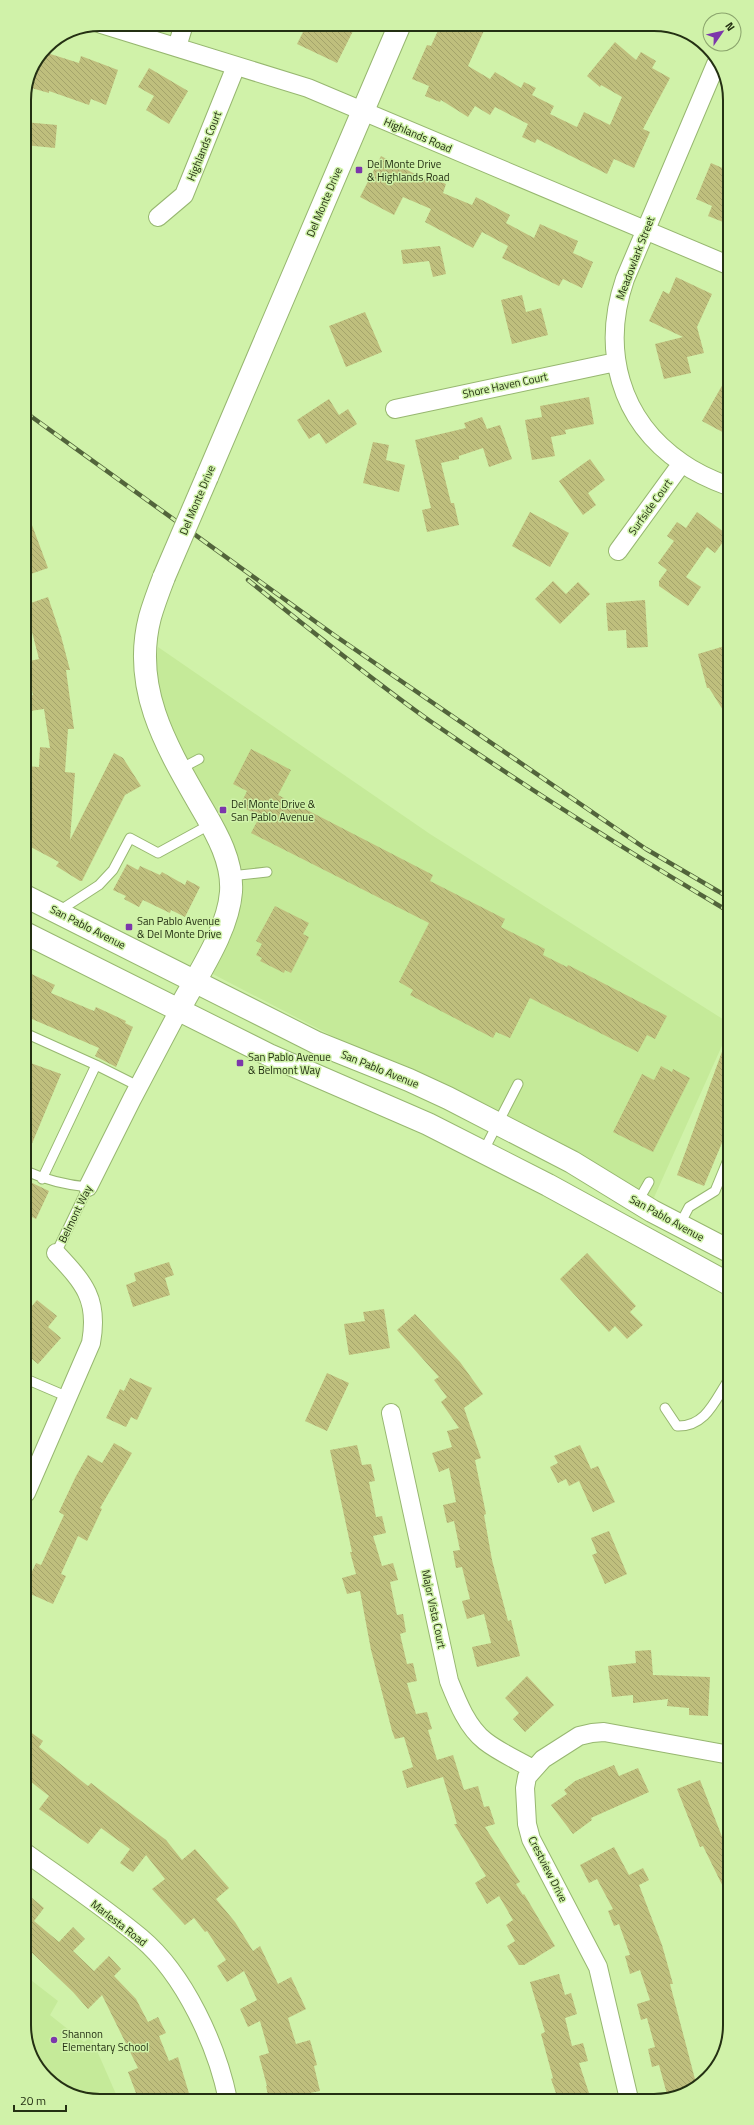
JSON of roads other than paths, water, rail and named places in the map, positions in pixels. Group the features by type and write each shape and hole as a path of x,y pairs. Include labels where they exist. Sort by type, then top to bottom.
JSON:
{"main road":[{"name":"Del Monte Drive","path":"194,981 212,947 226,915 231,892 230,876 224,851 165,740 153,710 146,673 146,645 149,622 164,577 397,31"},
{"name":"San Pablo Avenue","path":"31,899 317,1043 409,1080 497,1124 572,1162 637,1203 680,1226 723,1246"},
{"path":"31,936 276,1058 411,1115 647,1238 723,1281"},
{"name":"Belmont Way","path":"179,1010 194,981"}],"street":[{"name":"Highlands Road","path":"124,31 308,88 723,263"},
{"path":"177,47 182,31"},
{"name":"Highlands Court","path":"158,217 184,195 236,66"},
{"name":"Meadowlark Street","path":"714,68 645,230 619,297 613,340 620,382 640,421 654,438 682,463 704,476 723,484"},
{"name":"Shore Haven Court","path":"395,409 616,362"},
{"name":"Surfside Court","path":"618,551 682,463"},
{"name":"Belmont Way","path":"88,1187 138,1086 179,1010"},
{"name":"Belmont Way","path":"31,1482 91,1343 94,1328 93,1316 81,1280 56,1253"},
{"name":"Major Vista Court","path":"391,1413 449,1681 456,1698 470,1723 485,1741 533,1769"},
{"name":"Crestview Drive","path":"628,2094 598,1967 531,1839 527,1824 525,1788 527,1778 533,1769 543,1759 579,1736 592,1733 618,1734 723,1754"},
{"name":"Marlesta Road","path":"31,1857 142,1939 163,1962 182,1989 208,2038 220,2069 226,2094"}],"lane":[{"path":"180,769 199,759"},
{"path":"58,912 99,885 113,870 130,838 158,853 211,824"},
{"path":"230,876 267,872"},
{"path":"31,1036 138,1086"},
{"path":"42,1178 96,1066"},
{"path":"483,1152 518,1084"},
{"path":"680,1226 690,1207 715,1190 723,1171"},
{"path":"31,1173 42,1178 69,1185 88,1187"},
{"path":"637,1203 649,1182"},
{"name":"Belmont Way","path":"56,1253 88,1187"},
{"path":"31,1382 68,1397"},
{"path":"665,1408 677,1426 696,1424 703,1418 723,1388"}],"railway":[{"path":"31,416 334,635 646,849 723,894"},
{"path":"248,580 361,670 430,721 503,771 578,819 723,908"}],"place":[{"name":"Del Monte Drive & Highlands Road","path":"359,170"},
{"name":"Del Monte Drive & San Pablo Avenue","path":"223,810"},
{"name":"San Pablo Avenue & Del Monte Drive","path":"129,927"},
{"name":"San Pablo Avenue & Belmont Way","path":"240,1063"},
{"name":"Shannon Elementary School","path":"54,2040"}]}
